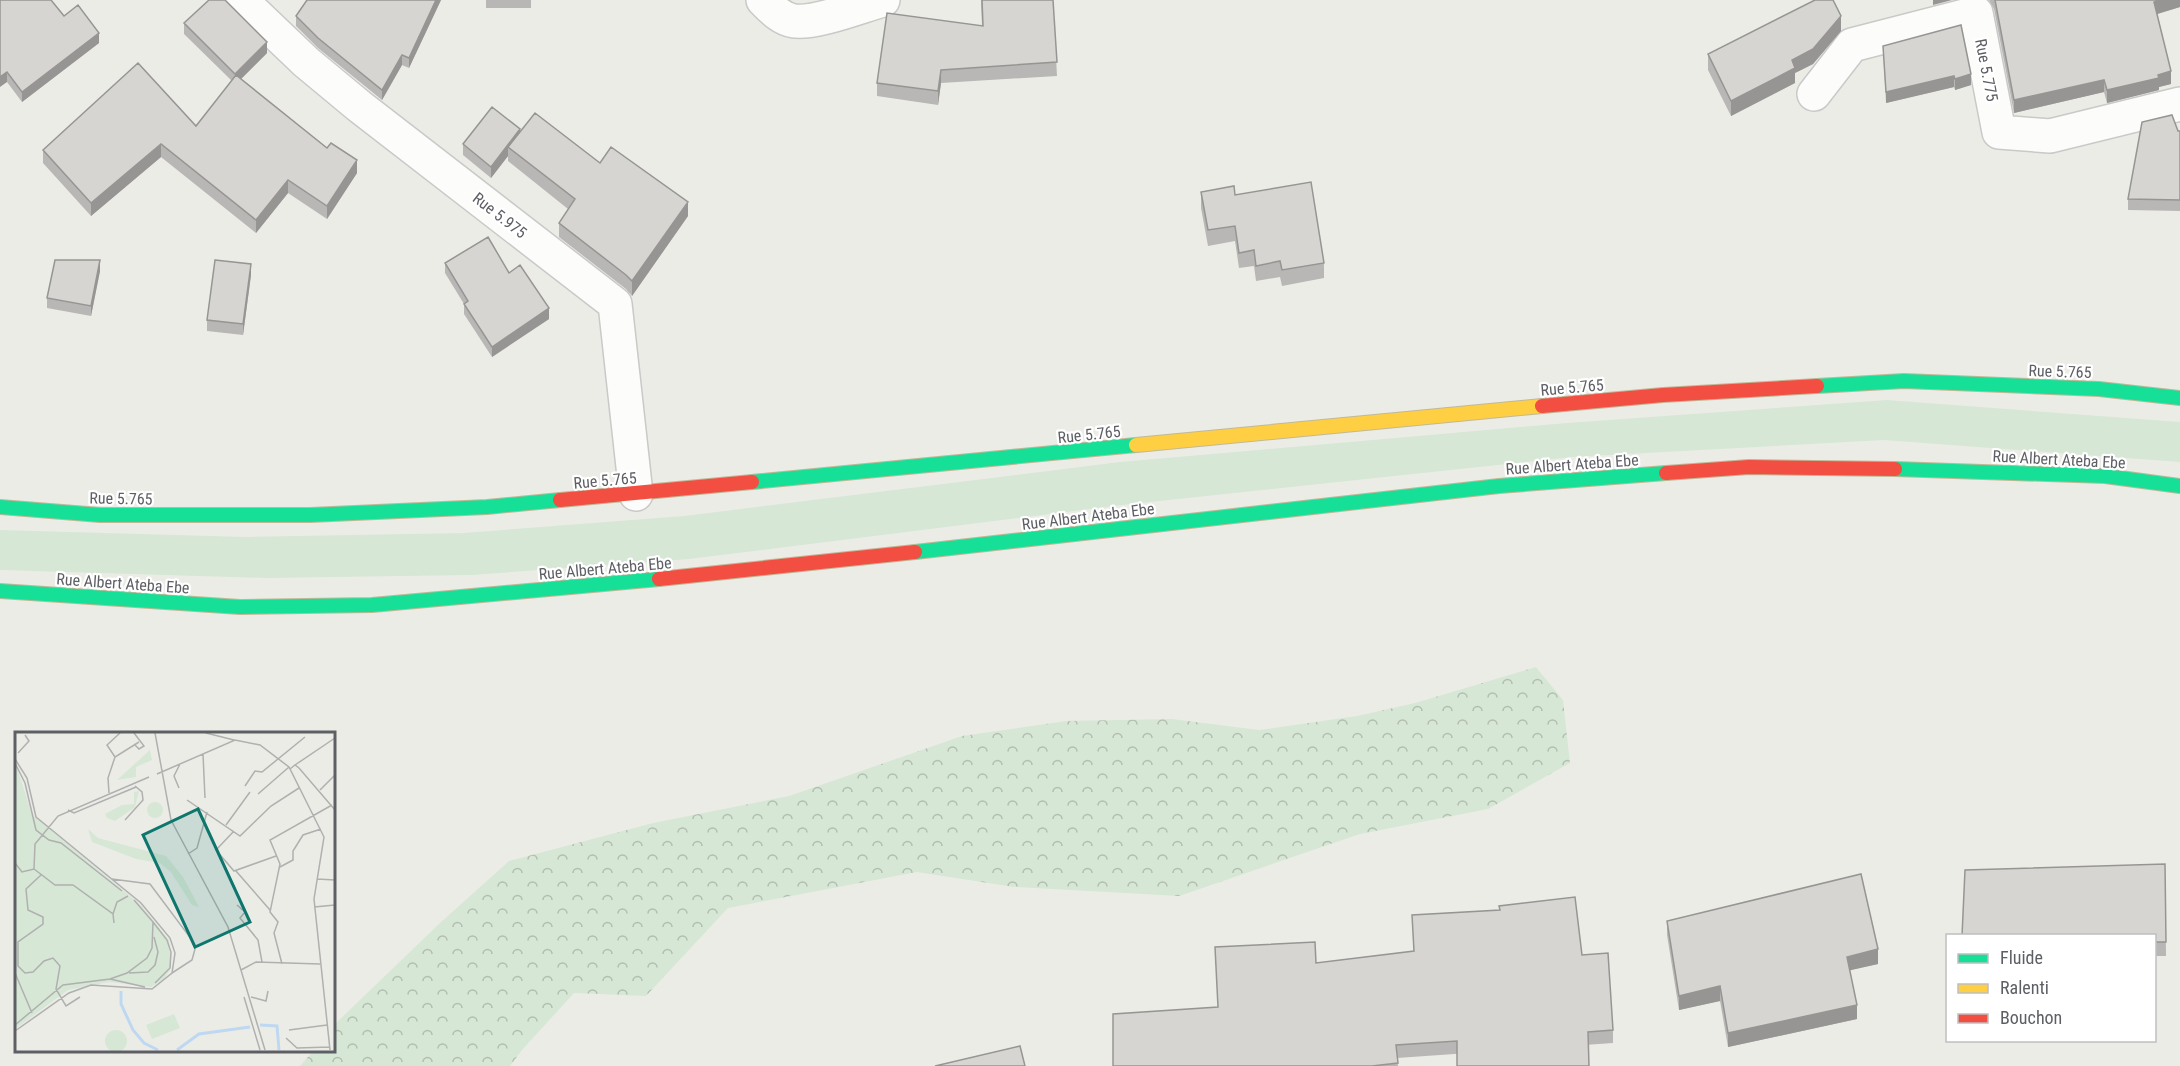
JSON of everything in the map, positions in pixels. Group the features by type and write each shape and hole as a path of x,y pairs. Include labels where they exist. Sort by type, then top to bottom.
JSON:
{"highway":[{"name":"Rue 5.765","path":"0,507 100,515 310,515 487,507 1663,395 1904,381 2099,389 2180,398"},
{"name":"Rue Albert Ateba Ebe","path":"0,591 240,607 372,605 669,578 976,546 1498,486 1749,467 1913,469 2105,476 2180,486"}],"street":[{"name":"Rue 5.975","path":"241,0 306,62 359,106 615,304 636,494"},
{"path":"763,0 776,14 793,21 812,21 883,0"},
{"name":"Rue 5.775","path":"1814,94 1852,45 1976,13 1999,132 2050,136 2180,104"}],"green space":[{"path":"1887,400 2180,422 2180,462 1884,440 1573,457 1122,505 689,559 472,575 267,578 0,570 0,530 247,537 464,533 684,516 1120,462 1567,423"},
{"path":"1536,667 1563,700 1570,763 1488,809 1360,834 1179,896 1014,887 917,872 728,908 646,996 574,993 510,1066 300,1066 313,1051 334,1051 334,1025 440,923 509,861 653,823 789,796 962,736 1066,721 1172,719 1259,730 1357,716 1415,703"}],"building":[{"path":"0,0 51,0 64,16 78,5 99,33 22,92 7,72 0,77"},
{"path":"209,0 225,0 267,42 235,74 184,23"},
{"path":"307,0 436,0 409,58 402,55 382,90 318,38 296,16"},
{"path":"982,0 1053,0 1057,62 941,70 938,91 877,83 887,13 983,26"},
{"path":"1815,0 1833,0 1841,16 1813,49 1792,60 1795,68 1731,101 1708,54"},
{"path":"1995,0 2162,0 2154,2 2171,71 2158,75 2159,78 2107,90 2104,80 2014,100"},
{"path":"1961,25 1971,74 1886,92 1883,46"},
{"path":"138,63 196,126 236,75 327,148 331,143 357,160 327,206 288,180 256,220 161,144 91,203 43,150"},
{"path":"492,107 520,129 491,167 463,144"},
{"path":"535,113 600,163 611,147 688,202 632,281 559,223 575,199 508,147"},
{"path":"2172,115 2180,131 2180,200 2128,199 2142,122"},
{"path":"1311,182 1324,263 1282,270 1280,261 1256,266 1254,250 1239,253 1235,226 1208,230 1201,192 1234,186 1235,195"},
{"path":"488,237 509,273 520,265 549,308 492,347 464,304 468,301 445,263"},
{"path":"55,260 100,260 91,306 47,298"},
{"path":"215,260 251,264 243,324 207,320"},
{"path":"2165,864 2166,942 2156,942 2156,934 1962,934 1965,870"},
{"path":"1861,874 1878,949 1847,957 1857,1005 1728,1033 1720,986 1679,996 1667,921"},
{"path":"1575,897 1582,955 1608,953 1613,1030 1588,1032 1589,1066 1457,1066 1457,1041 1396,1045 1398,1063 1372,1066 1113,1066 1113,1014 1218,1007 1215,947 1315,942 1316,963 1414,951 1412,915 1500,910 1499,906"},
{"path":"1020,1046 1025,1066 935,1066"}],"traffic: fast":[{"path":"1817,386 1904,381 2099,389 2180,398"},
{"path":"752,482 1136,445"},
{"path":"1895,469 2105,476 2180,486"},
{"path":"915,552 1499,486 1666,473"},
{"path":"0,507 100,515 310,515 487,507 560,500"},
{"path":"0,591 240,607 372,605 659,579"}],"traffic: slow":[{"path":"1136,445 1542,406"}],"traffic: jam":[{"path":"1542,406 1663,395 1817,386"},
{"path":"1666,473 1749,467 1895,469"},
{"path":"560,500 752,482"},
{"path":"659,579 915,552"}]}
